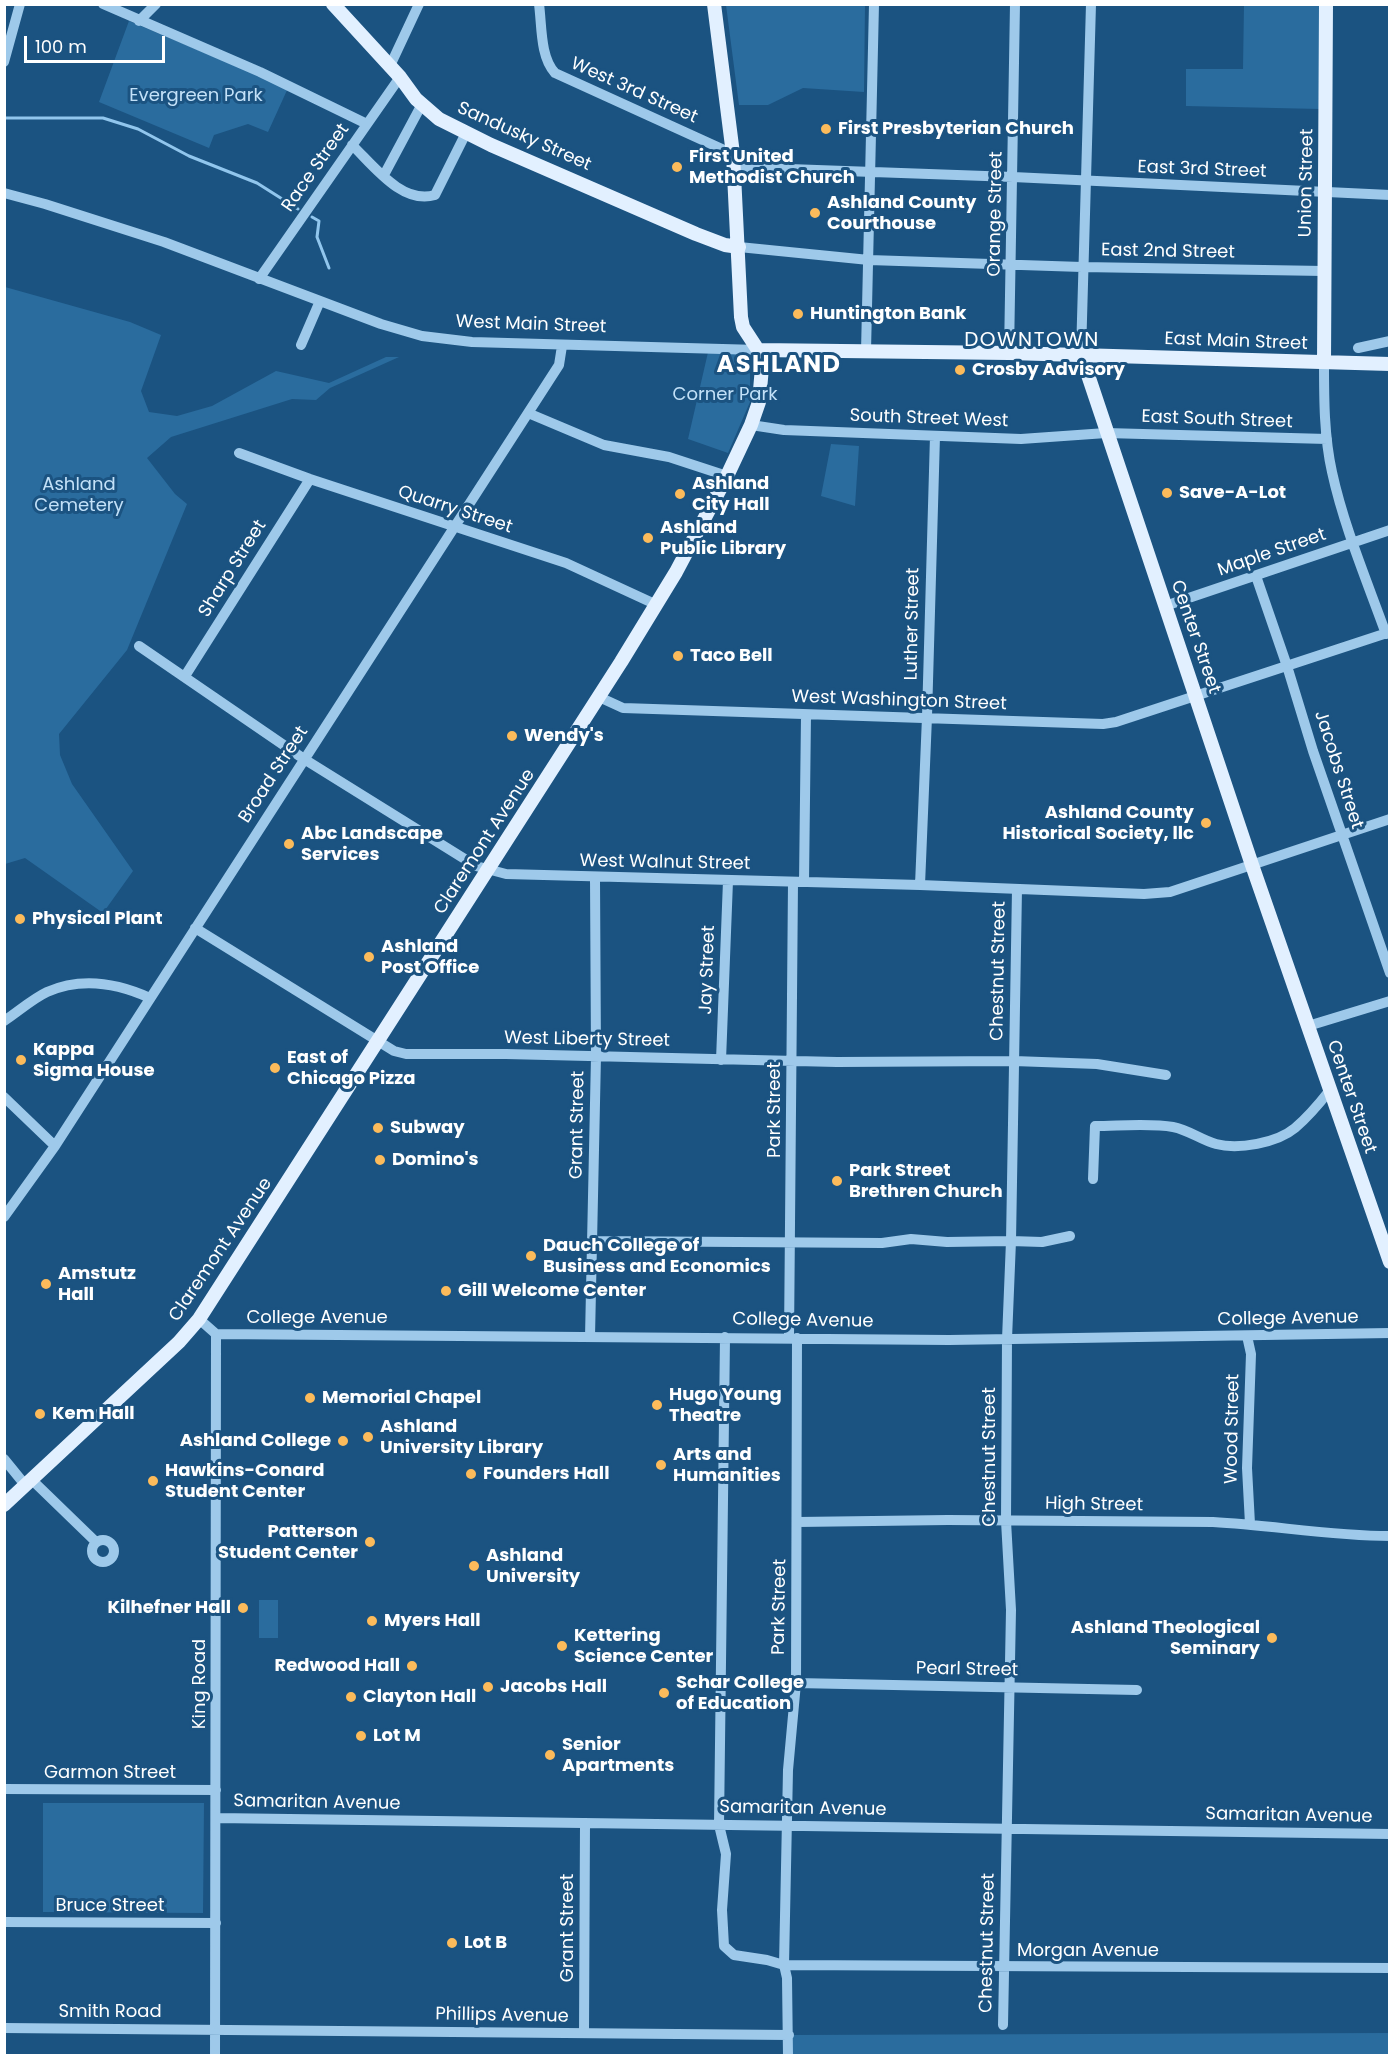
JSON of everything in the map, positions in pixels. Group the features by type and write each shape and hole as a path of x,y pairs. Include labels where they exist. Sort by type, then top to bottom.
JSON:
{"main road":[{"name":"Sandusky Street","path":"333,4 422,104 440,119 466,133 712,241 739,247"},
{"path":"714,4 733,161 743,327 758,350"},
{"name":"Union Street","path":"1324,362 1326,4"},
{"name":"West Main Street","path":"758,350 1080,354"},
{"name":"Claremont Avenue","path":"4,1505 179,1342 199,1319 657,605 727,476 751,425 761,391 762,367 758,350"},
{"name":"East Main Street","path":"1080,354 1389,364"},
{"name":"Center Street","path":"1080,354 1389,1262"}],"street":[{"path":"4,62 20,4"},
{"path":"103,4 260,72 367,124"},
{"path":"139,21 156,4"},
{"path":"390,66 419,4"},
{"name":"West 3rd Street","path":"539,4 548,64 555,73 733,161 870,172 1013,177"},
{"path":"866,351 873,4"},
{"name":"Orange Street","path":"1009,353 1015,4"},
{"name":"Center Street","path":"1080,354 1091,4"},
{"name":"Race Street","path":"260,279 400,77"},
{"path":"384,175 422,104"},
{"path":"352,145 399,188 423,197 435,195 466,133"},
{"name":"East 3rd Street","path":"1013,177 1389,195"},
{"name":"West Main Street","path":"4,193 140,234 381,324 430,337 483,343 758,350"},
{"name":"East 2nd Street","path":"739,247 868,260 1082,267 1324,271"},
{"path":"301,345 320,301"},
{"path":"1358,348 1389,341"},
{"name":"Broad Street","path":"4,1217 55,1146 559,365 562,346"},
{"path":"1324,362 1327,439 1334,482 1353,543 1388,633"},
{"path":"528,413 604,444 669,458 727,476"},
{"name":"South Street West","path":"751,425 784,430 1021,439 1106,433"},
{"name":"East South Street","path":"1106,433 1327,439"},
{"name":"Luther Street","path":"920,885 935,436"},
{"name":"Quarry Street","path":"239,453 310,479 566,563 657,605"},
{"name":"Sharp Street","path":"185,676 310,479"},
{"name":"Maple Street","path":"1165,606 1389,530"},
{"name":"Jacobs Street","path":"1256,576 1389,974"},
{"name":"West Washington Street","path":"599,697 623,708 1103,724 1116,722 1388,633"},
{"name":"West Walnut Street","path":"139,646 304,759 476,866 506,874 920,885 1144,894 1170,892 1389,819"},
{"name":"Park Street","path":"788,2055 787,1978 784,1965 789,1747 796,1683 798,1522 790,1242 791,1061 806,715"},
{"name":"Grant Street","path":"590,1337 596,1056 596,878"},
{"name":"Jay Street","path":"721,1060 728,881"},
{"name":"Chestnut Street","path":"1003,2025 1011,1610 1006,1521 1007,1339 1011,1241 1017,890"},
{"name":"West Liberty Street","path":"195,928 394,1051 406,1054 791,1061 1014,1061 1096,1064 1166,1075"},
{"path":"4,1021 44,993 63,986 108,984 129,988 150,998"},
{"path":"1308,1026 1389,1000"},
{"path":"1093,1179 1095,1126 1172,1127 1189,1131 1207,1142 1239,1146 1263,1142 1294,1129 1330,1090"},
{"path":"4,1097 55,1146"},
{"path":"593,1241 882,1243 911,1239 947,1242 1050,1242 1070,1236"},
{"path":"199,1319 216,1334"},
{"name":"College Avenue","path":"216,1334 1007,1339 1389,1333"},
{"name":"King Road","path":"215,2055 216,1334"},
{"name":"Wood Street","path":"1247,1336 1251,1354 1247,1468 1250,1524"},
{"path":"719,1825 725,1337"},
{"path":"4,1458 96,1542"},
{"name":"High Street","path":"798,1522 1213,1522 1357,1536 1389,1536"},
{"name":"Pearl Street","path":"796,1683 1137,1690"},
{"name":"Garmon Street","path":"4,1789 216,1790"},
{"name":"Samaritan Avenue","path":"216,1818 1389,1834"},
{"name":"Grant Street","path":"584,2033 585,1823"},
{"name":"Morgan Avenue","path":"719,1825 726,1854 723,1910 725,1948 734,1954 784,1965 1389,1968"},
{"name":"Bruce Street","path":"4,1922 216,1923"},
{"name":"Smith Road","path":"4,2028 216,2030"},
{"name":"Phillips Avenue","path":"216,2030 789,2035"}],"green space":[{"path":"726,5 865,5 864,92 803,88 768,105 739,105"},
{"path":"1244,5 1322,5 1320,109 1186,106 1186,69 1243,69"},
{"name":"Evergreen Park","path":"129,21 288,88 268,132 248,124 214,135 209,148 99,102"},
{"name":"Ashland Cemetery","path":"5,287 130,322 161,335 141,391 149,412 177,416 212,406 276,371 329,383 386,357 399,357 330,388 316,400 292,399 171,437 147,458 175,494 187,504 127,650 59,734 60,755 72,784 133,871 103,913 25,858 5,864"},
{"name":"Corner Park","path":"709,348 745,349 750,375 750,402 728,453 688,439"},
{"path":"831,444 859,446 855,506 821,496"},
{"path":"259,1600 278,1600 278,1638 259,1638"},
{"path":"43,1803 204,1803 203,1913 43,1912"},
{"path":"1390,2033 1389,2056 789,2056 789,2035"}],"waterway":[{"path":"4,118 103,118 138,129 189,156 257,183 298,209"},
{"path":"312,217 319,221 317,237 329,268"}],"place":[{"name":"First Presbyterian Church","path":"826,129"},
{"name":"First United Methodist Church","path":"677,167"},
{"name":"Ashland County Courthouse","path":"815,213"},
{"name":"Huntington Bank","path":"798,314"},
{"name":"Crosby Advisory","path":"960,370"},
{"name":"Save-A-Lot","path":"1167,493"},
{"name":"Ashland City Hall","path":"680,494"},
{"name":"Ashland Public Library","path":"648,538"},
{"name":"Taco Bell","path":"678,656"},
{"name":"Wendy's","path":"512,736"},
{"name":"Ashland County Historical Society, llc","path":"1206,823"},
{"name":"Abc Landscape Services","path":"289,844"},
{"name":"Physical Plant","path":"20,919"},
{"name":"Ashland Post Office","path":"369,957"},
{"name":"Kappa Sigma House","path":"21,1060"},
{"name":"East of Chicago Pizza","path":"275,1068"},
{"name":"Subway","path":"378,1128"},
{"name":"Domino's","path":"380,1160"},
{"name":"Park Street Brethren Church","path":"837,1181"},
{"name":"Dauch College of Business and Economics","path":"531,1256"},
{"name":"Amstutz Hall","path":"46,1284"},
{"name":"Gill Welcome Center","path":"446,1291"},
{"name":"Memorial Chapel","path":"310,1398"},
{"name":"Hugo Young Theatre","path":"657,1405"},
{"name":"Kem Hall","path":"40,1414"},
{"name":"Ashland University Library","path":"368,1437"},
{"name":"Ashland College","path":"343,1441"},
{"name":"Arts and Humanities","path":"661,1465"},
{"name":"Founders Hall","path":"471,1474"},
{"name":"Hawkins-Conard Student Center","path":"153,1481"},
{"name":"Patterson Student Center","path":"370,1542"},
{"name":"Ashland University","path":"474,1566"},
{"name":"Kilhefner Hall","path":"243,1608"},
{"name":"Myers Hall","path":"372,1621"},
{"name":"Ashland Theological Seminary","path":"1272,1638"},
{"name":"Kettering Science Center","path":"562,1646"},
{"name":"Redwood Hall","path":"412,1666"},
{"name":"Jacobs Hall","path":"488,1687"},
{"name":"Schar College of Education","path":"664,1693"},
{"name":"Clayton Hall","path":"351,1697"},
{"name":"Lot M","path":"361,1736"},
{"name":"Senior Apartments","path":"550,1755"},
{"name":"Lot B","path":"452,1943"}],"district":[{"name":"DOWNTOWN","path":"1032,341"},
{"name":"ASHLAND","path":"779,366"}]}
